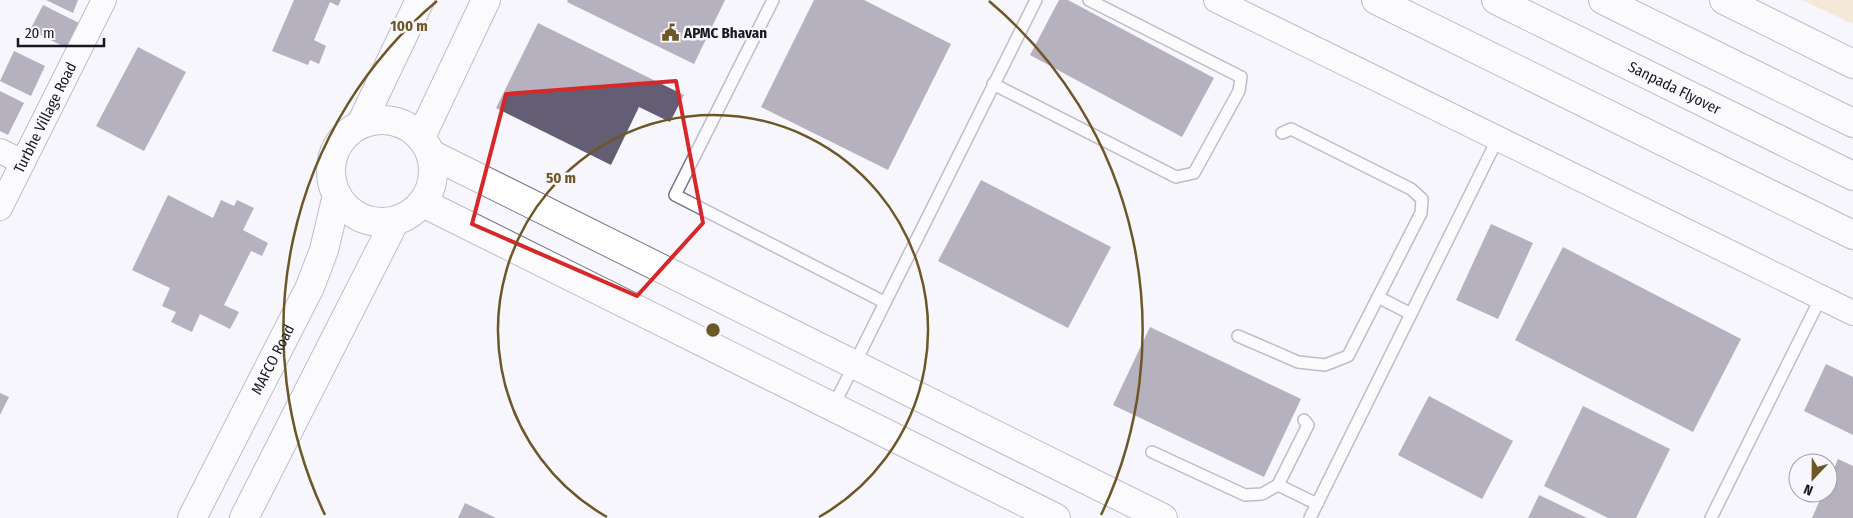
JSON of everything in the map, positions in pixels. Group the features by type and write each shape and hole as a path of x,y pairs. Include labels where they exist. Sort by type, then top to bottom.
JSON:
{"main road":[{"path":"361,124 420,0"},
{"path":"486,0 426,146 434,171 431,188 423,203 411,214 395,221 378,222 362,218 348,209 337,195 331,180 331,163 336,147 347,133 361,124 376,120 393,120 408,127 426,146 854,364 1163,518"},
{"path":"1376,0 1853,235"},
{"name":"Sanpada Flyover","path":"1496,0 1853,176"},
{"path":"1603,0 1853,123"},
{"path":"1724,0 1853,64"},
{"name":"MAFCO Road","path":"192,518 310,287 324,250 337,195"},
{"path":"423,203 1056,518"},
{"path":"244,518 395,221"}],"street":[{"name":"Turbhe Village Road","path":"0,208 104,0"},
{"path":"1216,0 1853,313"},
{"path":"0,151 23,162"}],"lane":[{"path":"773,0 675,195 884,302"},
{"path":"832,407 1036,0"},
{"path":"993,84 1176,177 1194,173 1239,91 1241,77 1089,0"},
{"path":"1238,336 1298,362 1325,365 1348,356 1421,213 1422,199 1411,189 1291,129 1282,133"},
{"path":"1310,518 1498,138"},
{"path":"1378,297 1411,314"},
{"path":"1711,518 1822,297"},
{"path":"1152,452 1245,495 1262,494 1278,485 1306,431 1308,425 1304,420"},
{"path":"1278,485 1317,504"}],"highlighted area":[{"path":"676,81 703,223 637,296 472,224 506,94"}],"shaded area":[{"path":"1802,0 1853,0 1853,24"}],"building":[{"path":"46,0 78,0 73,13"},
{"path":"294,0 341,0 338,6 330,2 314,40 326,46 319,64 310,60 308,65 272,51"},
{"name":"APMC Bhavan","path":"568,0 725,0 694,64 567,2"},
{"path":"814,0 864,0 951,44 888,170 761,107"},
{"path":"1059,0 1068,0 1214,78 1182,137 1030,55"},
{"path":"43,5 81,24 69,49 30,30"},
{"path":"538,23 684,95 670,122 639,107 611,165 496,108"},
{"path":"138,47 186,72 144,151 96,126"},
{"path":"14,51 45,66 31,96 0,81"},
{"path":"0,91 24,103 8,135 0,131"},
{"path":"981,180 1111,247 1068,328 938,261"},
{"path":"168,195 213,218 221,200 234,206 237,200 254,208 243,230 268,243 262,256 251,251 224,305 239,312 230,329 200,314 192,332 171,322 176,312 162,306 170,288 132,270"},
{"path":"1491,224 1533,243 1498,319 1456,300"},
{"path":"1563,247 1741,339 1693,432 1515,340"},
{"path":"1150,327 1301,399 1264,477 1113,405"},
{"path":"1826,364 1853,377 1853,435 1804,411"},
{"path":"0,393 9,397 0,415"},
{"path":"1429,396 1513,441 1482,499 1398,455"},
{"path":"1583,406 1670,449 1636,518 1608,518 1544,486"},
{"path":"1838,459 1853,466 1853,518 1812,518 1819,503 1838,503"},
{"path":"1539,495 1587,518 1528,518"},
{"path":"465,503 496,518 458,518"}],"place":[{"name":"APMC Bhavan","path":"670,33"}]}
